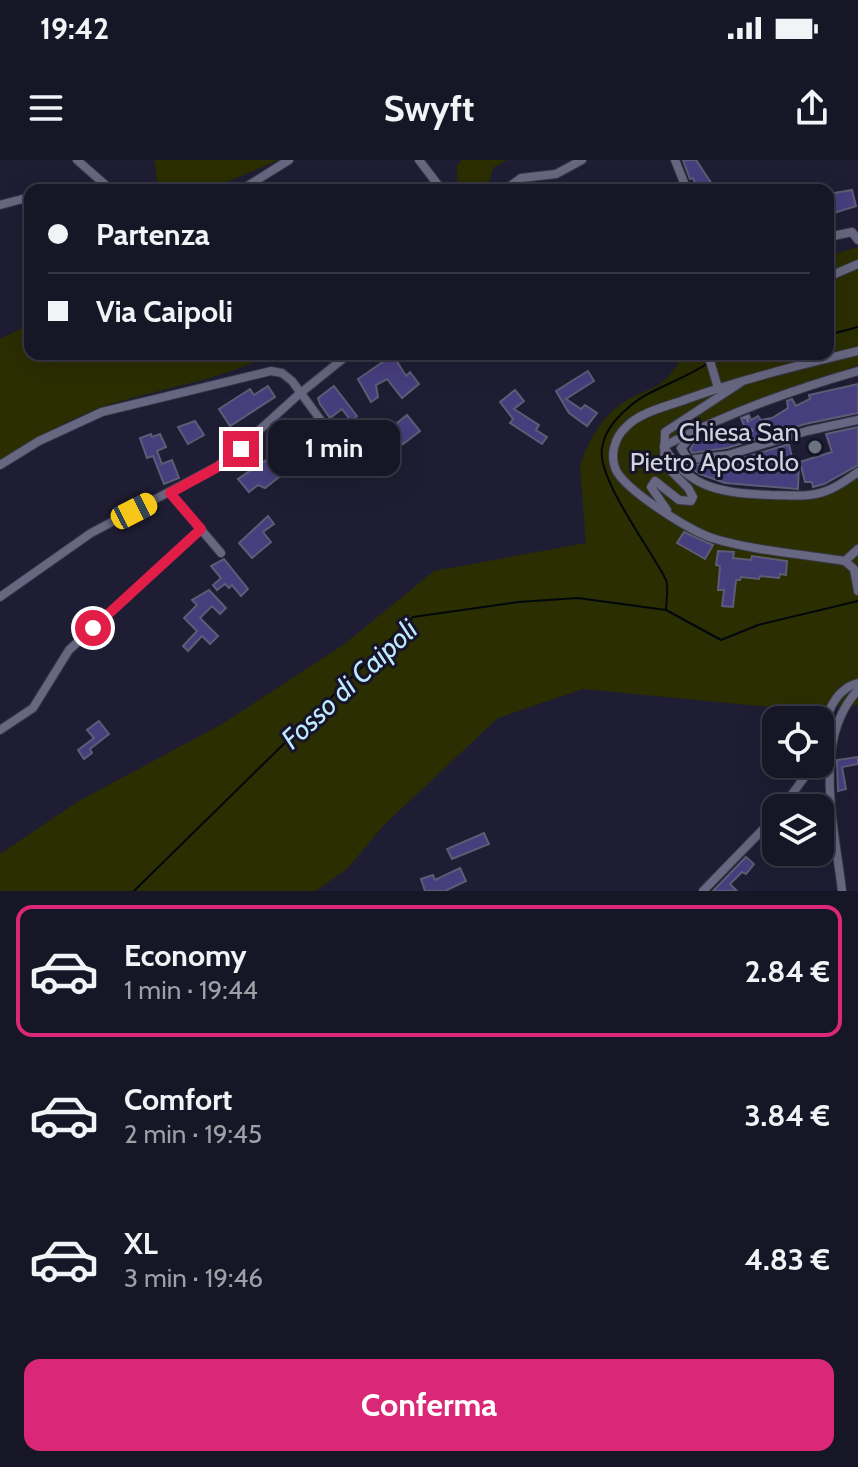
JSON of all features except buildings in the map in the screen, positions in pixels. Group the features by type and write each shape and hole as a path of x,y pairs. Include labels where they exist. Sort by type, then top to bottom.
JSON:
{"street":[{"path":"77,160 106,184"},
{"path":"251,184 289,160"},
{"path":"419,160 437,184"},
{"path":"513,184 521,178 559,173 582,160"},
{"path":"675,160 685,184"},
{"path":"0,205 24,199"},
{"path":"834,236 852,232 858,240"},
{"path":"834,274 858,264"},
{"path":"834,357 858,351"},
{"path":"0,597 91,533 222,464 301,392 341,360"},
{"path":"710,360 718,388"},
{"path":"823,360 718,388 633,421 616,441 614,463 633,488 698,532 720,540 845,561 854,569 858,591"},
{"path":"664,446 709,423 858,371"},
{"path":"0,465 32,444 102,412 257,372 282,373 301,392 350,460"},
{"path":"667,511 651,487 655,481 679,500 691,501 693,497 664,464 663,436 668,428 744,380"},
{"path":"709,423 706,430 684,442 681,452 691,458 728,455 777,443 807,431 858,420"},
{"path":"664,446 683,472 713,488 733,494 813,495 832,489 858,472"},
{"path":"170,493 221,553"},
{"path":"0,730 29,711 69,650 201,529"},
{"path":"845,561 858,549"},
{"path":"832,706 847,688 858,683"},
{"path":"842,891 830,748 838,717 858,690"},
{"path":"703,891 762,830"}],"path":[{"path":"747,419 750,436 747,426"}],"green space":[{"path":"154,160 279,160 222,184 157,184"},
{"path":"462,160 507,160 493,168 489,184 458,184 457,166"},
{"path":"858,247 858,365 713,417 667,440 664,448 674,463 724,492 813,495 858,472 858,705 762,706 583,689 498,718 384,825 348,868 316,891 0,891 0,854 77,802 222,724 343,645 434,571 586,543 580,468 591,439 619,406 666,378 678,364 676,360 834,360 834,253"},
{"path":"24,327 24,360 259,360 212,377 94,410 52,430 0,462 0,339"}],"waterway":[{"name":"Fosso di Caipoli","path":"834,333 858,327"},
{"name":"Fosso di Caipoli","path":"134,891 413,617 518,602 578,598 666,610 666,580 616,496 603,462 602,449 611,426 636,401 708,363"},
{"name":"Fosso di Caipoli","path":"666,610 721,640 758,625 858,601"}],"place":[{"name":"Chiesa San Pietro Apostolo","path":"815,447"}],"route":[{"path":"93,628 201,529 170,493 216,468 241,449"}]}
